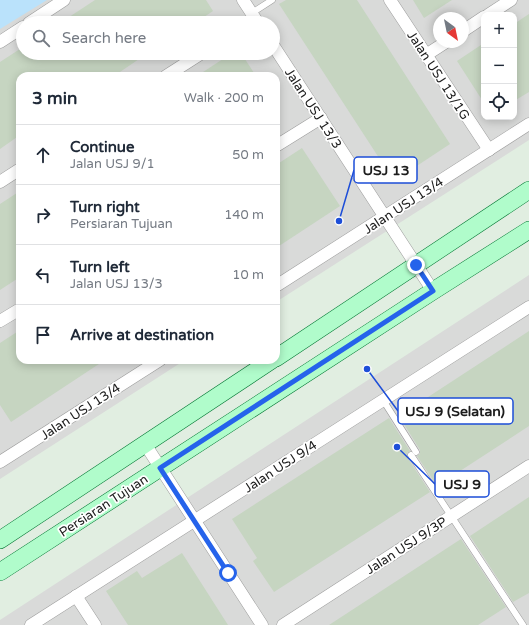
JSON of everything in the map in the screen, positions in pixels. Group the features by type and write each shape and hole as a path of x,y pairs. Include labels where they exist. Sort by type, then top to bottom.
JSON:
{"main road":[{"path":"280,355 529,190"},
{"name":"Persiaran Tujuan","path":"0,572 529,230"},
{"name":"Persiaran Tujuan","path":"0,540 266,364"}],"street":[{"path":"40,16 64,0"},
{"path":"243,0 252,16"},
{"name":"Jalan USJ 13/1G","path":"390,0 489,150"},
{"path":"493,12 511,0"},
{"path":"469,27 481,19"},
{"path":"0,42 16,32"},
{"path":"426,55 437,48"},
{"name":"Jalan USJ 13/3","path":"280,57 433,291"},
{"path":"172,72 191,60"},
{"path":"280,143 320,118"},
{"name":"Jalan USJ 13/4","path":"280,283 529,124"},
{"path":"0,182 16,172"},
{"name":"Jalan USJ 9/4","path":"31,625 529,307"},
{"path":"0,321 16,311"},
{"name":"Jalan USJ 13/4","path":"0,462 154,364"},
{"path":"145,444 262,625"},
{"name":"Jalan USJ 9/3P","path":"283,625 529,466"},
{"path":"76,596 95,625"}],"lane":[{"path":"257,16 272,0"},
{"path":"383,400 451,516 523,625"}],"shaded area":[{"path":"0,0 529,0 529,140 280,299 280,72 16,72 16,364 179,364 0,479"},
{"path":"0,0 47,0 21,16 16,16 16,19 0,29"},
{"path":"529,275 529,625 0,625 0,620"}],"building":[{"path":"95,0 206,0 213,11 206,16 71,16"},
{"path":"286,0 357,0 450,144 394,181 279,4"},
{"path":"413,0 452,0 433,12 424,18"},
{"path":"529,14 529,92 517,99 517,48 517,22"},
{"path":"481,45 481,98 457,61"},
{"path":"16,52 16,60 138,60 120,72 16,72 16,138 0,149 0,62"},
{"path":"221,60 246,60 253,72 203,72"},
{"path":"302,148 340,206 280,245 280,162"},
{"path":"16,194 16,280 0,290 0,204"},
{"path":"529,331 529,426 437,486 417,456 420,454 420,450 399,416"},
{"path":"16,333 16,364 99,364 11,422 0,405 0,343"},
{"path":"389,418 410,451 407,453 407,457 430,492 274,592 253,561 257,558 232,519"},
{"path":"529,497 529,593 513,602 470,536"},
{"path":"461,539 506,607 478,625 329,625"},
{"path":"182,553 228,625 128,625 106,591 137,571 142,578"}],"place":[{"name":"USJ 13","path":"339,221"},
{"name":"USJ 9 (Selatan)","path":"367,369"},
{"name":"USJ 9","path":"397,447"}],"route":[{"path":"228,573 160,468 433,291 416,265"}]}
